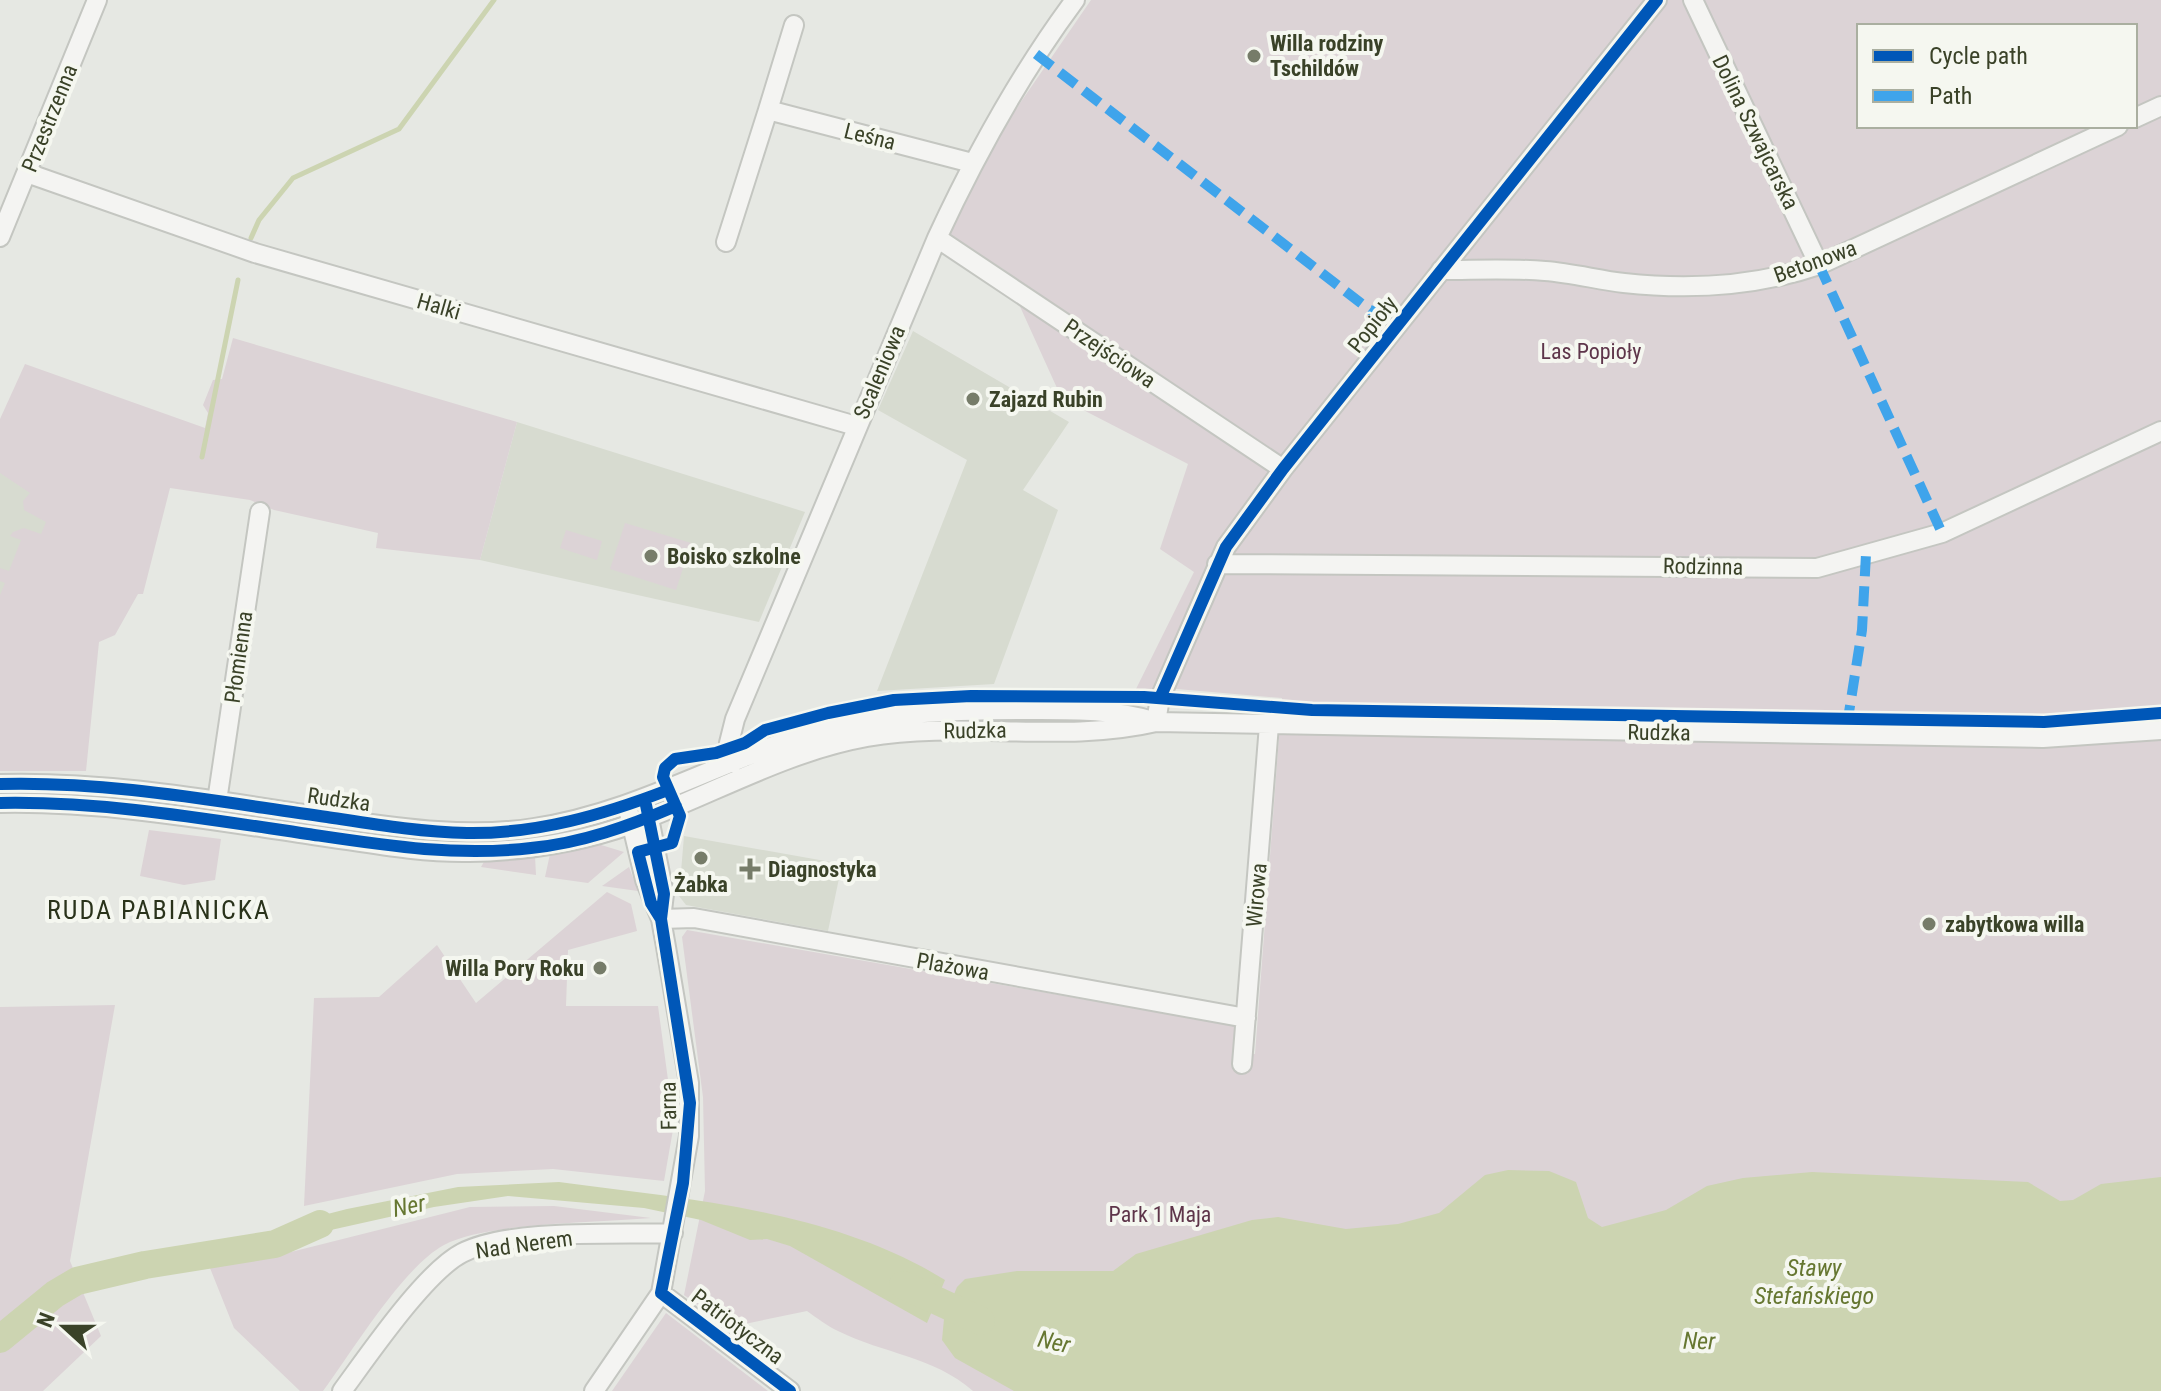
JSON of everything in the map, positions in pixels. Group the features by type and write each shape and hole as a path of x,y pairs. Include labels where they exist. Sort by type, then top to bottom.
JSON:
{"street":[{"name":"Przestrzenna","path":"0,237 97,0"},
{"name":"Scaleniowa","path":"733,763 729,743 733,724 937,238 972,163 1040,48 1075,0"},
{"name":"Popioły","path":"1156,722 1160,698 1217,564 1283,469 1657,0"},
{"name":"Dolina Szwajcarska","path":"1693,0 1819,265"},
{"path":"726,242 794,25"},
{"path":"2137,117 2161,106"},
{"name":"Leśna","path":"768,110 972,163"},
{"name":"Betonowa","path":"1441,270 1542,270 1622,283 1674,286 1787,276 1819,265 2114,128"},
{"name":"Halki","path":"27,173 255,253 856,426"},
{"name":"Przejściowa","path":"937,238 1283,469"},
{"name":"Rodzinna","path":"1217,564 1817,568 1942,533 2161,431"},
{"name":"Płomienna","path":"217,801 260,512"},
{"name":"Rudzka","path":"0,803 124,809 401,848 466,853 561,844 638,811 733,763 802,736 896,715 1094,711 1122,712 1156,722 2043,738 2161,730"},
{"name":"Rudzka","path":"0,784 127,789 404,828 468,833 554,825 638,811 780,762 866,737 963,730 1119,731 1156,722"},
{"name":"Wirowa","path":"1242,1064 1269,725"},
{"name":"Farna","path":"594,1391 661,1293 689,1136 689,1083 661,919 664,894 638,811"},
{"name":"Plażowa","path":"661,919 694,918 1246,1018"},
{"name":"Nad Nerem","path":"342,1391 426,1285 462,1253 513,1241 674,1228"},
{"name":"Patriotyczna","path":"661,1293 790,1391"}],"shaded area":[{"path":"913,331 1069,422 1023,490 1058,510 994,684 877,691 967,460 878,410"},
{"path":"517,422 805,512 759,622 480,560"},
{"path":"0,467 62,491 0,764"},
{"path":"684,836 842,864 828,931 686,905 679,896"}],"green space":[{"path":"1091,0 2161,0 2161,1391 973,1391 942,1370 855,1339 807,1311 730,1327 684,1295 705,1191 703,1097 682,937 687,930 1237,1026 1233,1052 1255,1054 1282,698 1177,689 1136,689 1194,572 1160,549 1188,464 1062,399 1003,269 948,236 987,151"},
{"path":"233,338 517,422 480,560 376,548 378,533 274,510 250,500 170,488 143,594 138,594 115,635 99,642 86,771 0,771 0,595 5,583 0,581 0,568 9,571 21,540 10,536 13,532 24,528 41,534 46,522 24,510 23,501 30,493 0,473 0,419 25,364 205,428 208,413 203,405 213,380 222,379"},
{"name":"Boisko szkolne","path":"625,523 691,543 676,590 610,569"},
{"name":"Boisko szkolne","path":"566,530 602,541 597,560 560,548"},
{"path":"1007,718 1106,719 1106,723 934,724 685,796 683,792 758,759 817,739 900,725"},
{"path":"252,814 532,836 607,823 560,834 472,842 386,837 251,818"},
{"path":"149,830 221,839 215,880 184,885 140,876"},
{"path":"598,844 624,852 588,883 545,877 550,854"},
{"path":"535,856 536,875 481,867 485,860"},
{"path":"629,867 638,891 602,886"},
{"path":"607,892 631,904 637,931 568,950 566,1006 658,1006 674,1124 664,1181 553,1169 457,1174 304,1206 314,998 379,997 437,945 476,1003"},
{"path":"115,1005 70,1261 101,1336 43,1391 0,1391 0,1007"},
{"path":"554,1206 651,1218 515,1228 463,1237 444,1245 428,1256 395,1291 323,1391 300,1391 234,1328 208,1263 279,1255 470,1207"},
{"path":"666,1313 768,1391 612,1391"}],"water":[{"name":"Stawy Stefańskiego","path":"1508,1170 1549,1171 1576,1182 1588,1218 1602,1227 1666,1210 1707,1186 1743,1178 1812,1172 2028,1182 2060,1201 2073,1200 2101,1184 2161,1177 2161,1391 1014,1391 955,1358 942,1340 944,1319 957,1287 965,1279 1017,1271 1113,1271 1136,1254 1252,1220 1278,1217 1346,1229 1398,1224 1439,1213 1485,1175"},
{"path":"559,1182 708,1202 807,1223 901,1256 945,1280 927,1323 790,1246 767,1239 750,1240 701,1220 644,1208 508,1196 434,1207 286,1240 286,1229 308,1219 347,1209 458,1187"}],"waterway":[{"path":"251,238 259,220 293,178 399,129 494,0"},
{"path":"202,457 238,280"},
{"name":"Ner","path":"0,1339 55,1294 77,1281 145,1265 275,1244 320,1224"},
{"name":"Ner","path":"903,1285 981,1321"}],"marked path":[{"path":"1036,54 1370,310 1401,320"},
{"path":"1819,265 1942,533"},
{"path":"1847,725 1862,630 1866,554"}],"cycle path":[{"path":"1160,698 1226,547 1283,469 1657,0"},
{"path":"790,1391 661,1293 683,1183 690,1103 661,919 651,903 638,852 672,843 680,816 663,777 665,768 675,759 716,753 745,743 765,730 828,713 894,700 971,696 1144,697 1312,710 2044,722 2161,713"},
{"path":"0,784 123,789 397,827 467,833 519,830 569,821 668,790"},
{"path":"0,803 116,808 391,846 474,851 531,848 587,838 676,806"},
{"path":"646,805 664,894 661,919"}],"place":[{"name":"Willa rodziny Tschildów","path":"1254,56"},
{"name":"Zajazd Rubin","path":"973,399"},
{"name":"Boisko szkolne","path":"651,556"},
{"name":"Żabka","path":"701,858"},
{"name":"Diagnostyka","path":"750,869"},
{"name":"zabytkowa willa","path":"1929,924"},
{"name":"Willa Pory Roku","path":"600,968"}],"district":[{"name":"RUDA PABIANICKA","path":"159,910"}],"park label":[{"name":"Las Popioły","path":"1591,351"},
{"name":"Park 1 Maja","path":"1160,1214"}]}
